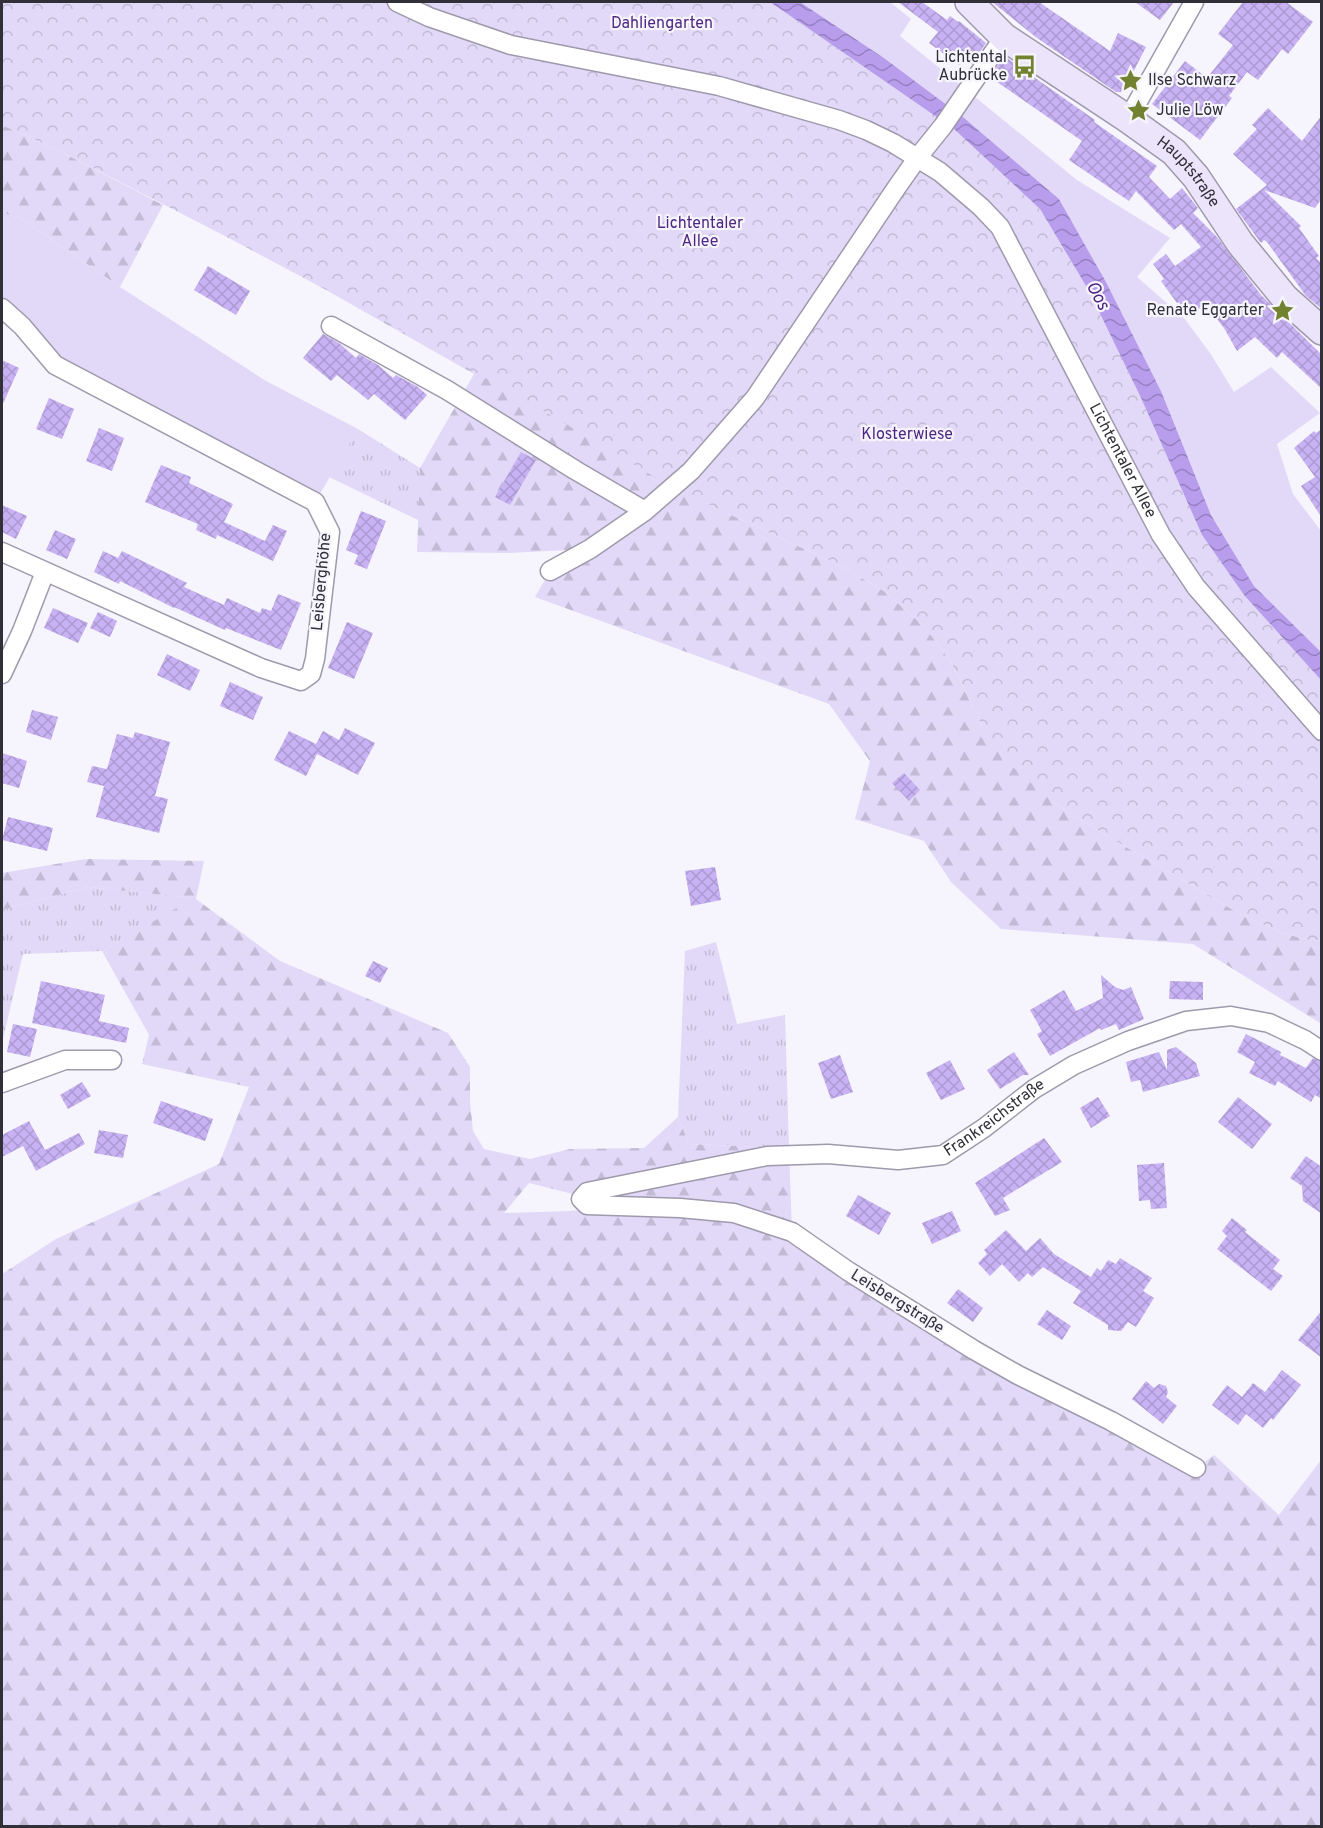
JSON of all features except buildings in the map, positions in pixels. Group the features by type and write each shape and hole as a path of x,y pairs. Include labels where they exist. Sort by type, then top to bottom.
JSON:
{"main road":[{"name":"Hauptstraße","path":"969,2 1004,37 1174,152 1196,177 1240,243 1277,289 1322,331"}],"street":[{"name":"Lichtentaler Allee","path":"397,2 429,17 511,45 719,86 839,120 892,142 918,157 961,189 1000,226 1161,535 1196,587 1322,731"},
{"path":"1128,119 1194,2"},
{"path":"550,571 590,549 645,511 691,471 755,398 918,157 943,126 1004,37"},
{"name":"Leisberghöhe","path":"2,308 22,326 55,365 315,502 330,532 315,659 311,674 303,686 2,552"},
{"path":"331,326 447,390 645,511"},
{"path":"2,674 45,572"},
{"name":"Frankreichstraße","path":"581,1199 587,1192 767,1156 828,1154 898,1160 943,1155 984,1128 1034,1089 1074,1065 1128,1041 1186,1021 1230,1016 1269,1023 1322,1051"},
{"path":"2,1083 64,1060 111,1060"},
{"name":"Leisbergstraße","path":"581,1199 587,1205 680,1208 734,1213 792,1232 848,1271 974,1350 1196,1468"}],"green space":[{"name":"Lichtentaler Allee","path":"2,2 770,2 954,129 1040,209 1089,291 1141,398 1202,535 1244,595 1321,680 1321,940 1313,941 1282,933 1240,914 1052,801 1015,769 983,728 951,662 925,627 884,591 839,565 673,488 396,327 54,148 2,125"},
{"path":"800,2 890,2 911,19 900,36 1077,180 1170,238 1137,277 1184,318 1210,353 1234,392 1271,367 1320,413 1277,444 1293,494 1321,531 1321,652 1254,586 1211,515 1161,391 1106,282 1059,199 963,117 884,58"},
{"path":"2,125 54,148 163,205 120,287 20,218 2,213"},
{"path":"2,213 20,218 120,287 266,381 358,429 315,502 55,365 2,308"},
{"path":"321,251 697,499 839,565 884,591 925,627 951,662 983,728 1052,801 1240,914 1282,933 1313,941 1321,940 1320,1023 1193,944 1001,929 951,882 924,841 855,819 870,761 829,704 535,597 550,571 588,549 507,553 417,552 420,468 474,374 305,278"},
{"path":"358,429 420,468 420,521 329,477"},
{"path":"86,859 204,861 196,899 280,961 448,1033 470,1067 473,1131 484,1149 530,1159 570,1149 644,1148 678,1117 689,1144 789,1148 792,1232 848,1271 1196,1468 1214,1455 1279,1515 1321,1460 1321,1826 2,1826 2,1274 56,1239 219,1164 249,1087 142,1064 149,1035 102,951 194,898 88,887 2,910 2,873","holes":["529,1183 621,1206 570,1211 504,1213"]},
{"path":"88,887 196,898 102,951 23,954 2,1043 2,910"},
{"path":"716,942 737,1024 785,1015 789,1148 689,1144 678,1117 685,951"}],"water":[{"name":"Oos","path":"770,2 800,2 884,58 963,117 1059,199 1106,282 1161,391 1211,515 1254,586 1321,652 1321,680 1244,595 1202,535 1141,398 1089,291 1040,209 954,129"}],"place":[{"name":"Lichtental Aubrücke","path":"1025,67"},
{"name":"Ilse Schwarz","path":"1130,81"},
{"name":"Julie Löw","path":"1138,111"},
{"name":"Renate Eggarter","path":"1282,311"}],"park label":[{"name":"Dahliengarten","path":"662,24"},
{"name":"Klosterwiese","path":"907,435"}]}
